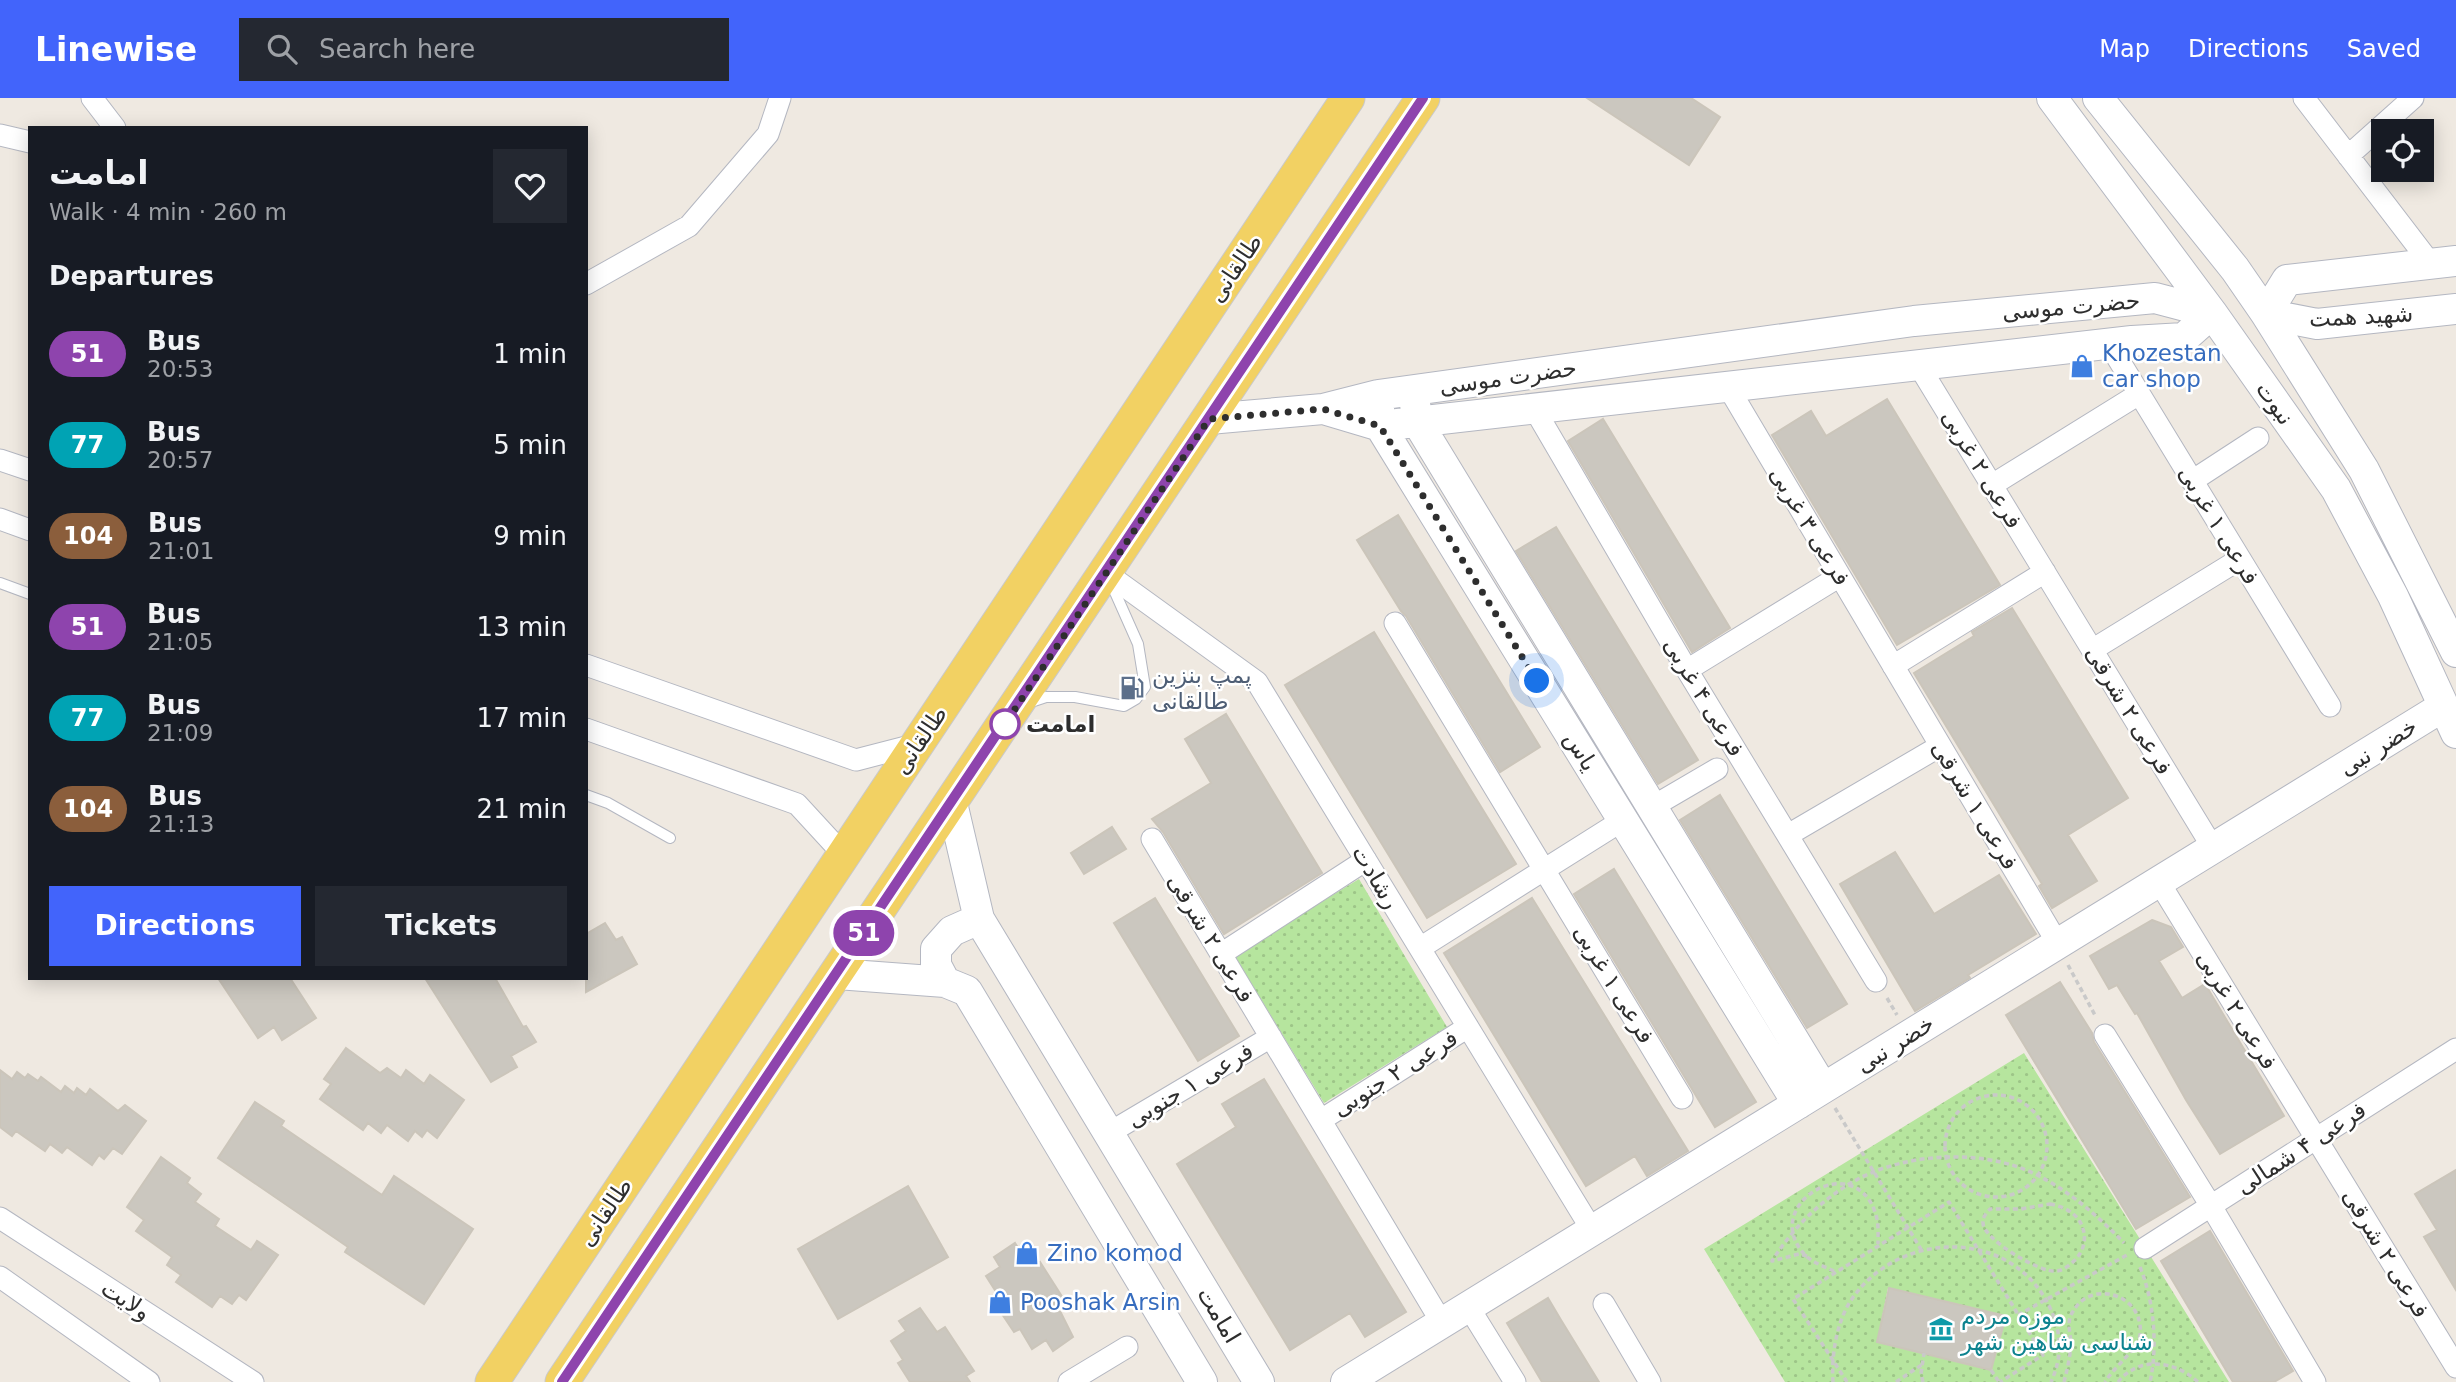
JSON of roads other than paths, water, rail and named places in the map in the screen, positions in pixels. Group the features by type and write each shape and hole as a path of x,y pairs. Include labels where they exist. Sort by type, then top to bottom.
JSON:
{"main road":[{"name":"طالقانی","path":"492,1382 1348,98"},
{"path":"562,1382 1423,98"}],"street":[{"path":"92,98 113,126"},
{"path":"588,284 689,226 768,134 780,98"},
{"name":"نبوت","path":"2052,98 2212,313 2336,489 2393,596 2450,720"},
{"name":"نبوت","path":"2098,98 2235,269 2266,314 2364,470 2456,652"},
{"path":"2304,98 2348,156 2443,262"},
{"path":"2348,156 2413,98"},
{"path":"0,135 28,142"},
{"name":"شهید همت","path":"2443,262 2287,280 2266,314 2317,324 2456,309"},
{"name":"حضرت موسی","path":"1209,419 1323,409 1378,395 1927,319 2154,298 2212,313"},
{"name":"حضرت موسی","path":"1323,409 1380,426 1418,423 2109,344 2184,338 2212,313"},
{"name":"فرعی ۱ غربی","path":"2109,344 2330,706"},
{"name":"فرعی ۲ غربی","path":"1919,366 2045,572"},
{"name":"فرعی ۳ غربی","path":"1728,387 1893,666"},
{"name":"یاس","path":"1412,390 1418,423 1652,807 1810,1096"},
{"path":"1992,485 2139,394"},
{"name":"یاس","path":"1378,395 1380,426 1623,820 1810,1096"},
{"name":"فرعی ۴ غربی","path":"1535,410 1687,670 1876,981"},
{"path":"2192,481 2258,438"},
{"path":"0,460 28,469"},
{"path":"0,519 28,529"},
{"path":"2092,650 2240,559"},
{"path":"1893,666 2045,572"},
{"name":"فرعی ۲ شرقی","path":"2045,572 2213,848"},
{"name":"رشادت","path":"1107,573 1257,682 1592,1230"},
{"path":"1687,670 1840,576"},
{"path":"1395,623 1545,869"},
{"path":"588,666 856,760 918,744"},
{"name":"فرعی ۱ شرقی","path":"1893,666 2057,944"},
{"name":"خضر نبی","path":"1346,1382 2213,848 2450,720"},
{"path":"588,730 797,804 843,854"},
{"path":"1788,835 1940,746"},
{"path":"1652,807 1717,769"},
{"name":"امامت","path":"952,803 979,919 1259,1382"},
{"path":"1420,948 1623,820"},
{"name":"فرعی ۲ شرقی","path":"1152,839 1442,1323"},
{"path":"1221,954 1366,860"},
{"name":"فرعی ۱ غربی","path":"1545,869 1682,1098"},
{"name":"فرعی ۲ غربی","path":"2159,882 2316,1139"},
{"path":"945,982 936,965 936,949 952,931 979,919"},
{"path":"837,974 945,982 967,991 1202,1382"},
{"name":"فرعی ۲ جنوبی","path":"1321,1120 1468,1027"},
{"path":"2105,1035 2211,1206 2315,1382"},
{"name":"فرعی ۱ جنوبی","path":"1109,1133 1271,1037"},
{"name":"فرعی ۴ شمالی","path":"2135,1252 2456,1049"},
{"name":"فرعی ۲ شرقی","path":"2316,1139 2456,1367"},
{"name":"ولایت","path":"0,1217 242,1379"},
{"path":"0,1277 149,1382"},
{"path":"1604,1304 1650,1382"},
{"path":"1468,1306 1515,1382"},
{"path":"1069,1382 1127,1347"}],"lane":[{"path":"1016,708 1046,697 1075,697 1124,706 1136,699 1145,687 1138,644 1107,573"},
{"path":"0,583 28,593"},
{"path":"588,796 608,803 670,838"}],"place":[{"name":"Khozestan car shop","path":"2082,366"},
{"name":"پمپ بنزین طالقانی","path":"1132,688"},
{"name":"امامت","path":"1005,724"},
{"name":"Zino komod","path":"1027,1253"},
{"name":"Pooshak Arsin","path":"1000,1302"},
{"name":"موزه مردم شناسی شاهین شهر","path":"1941,1329"}]}
